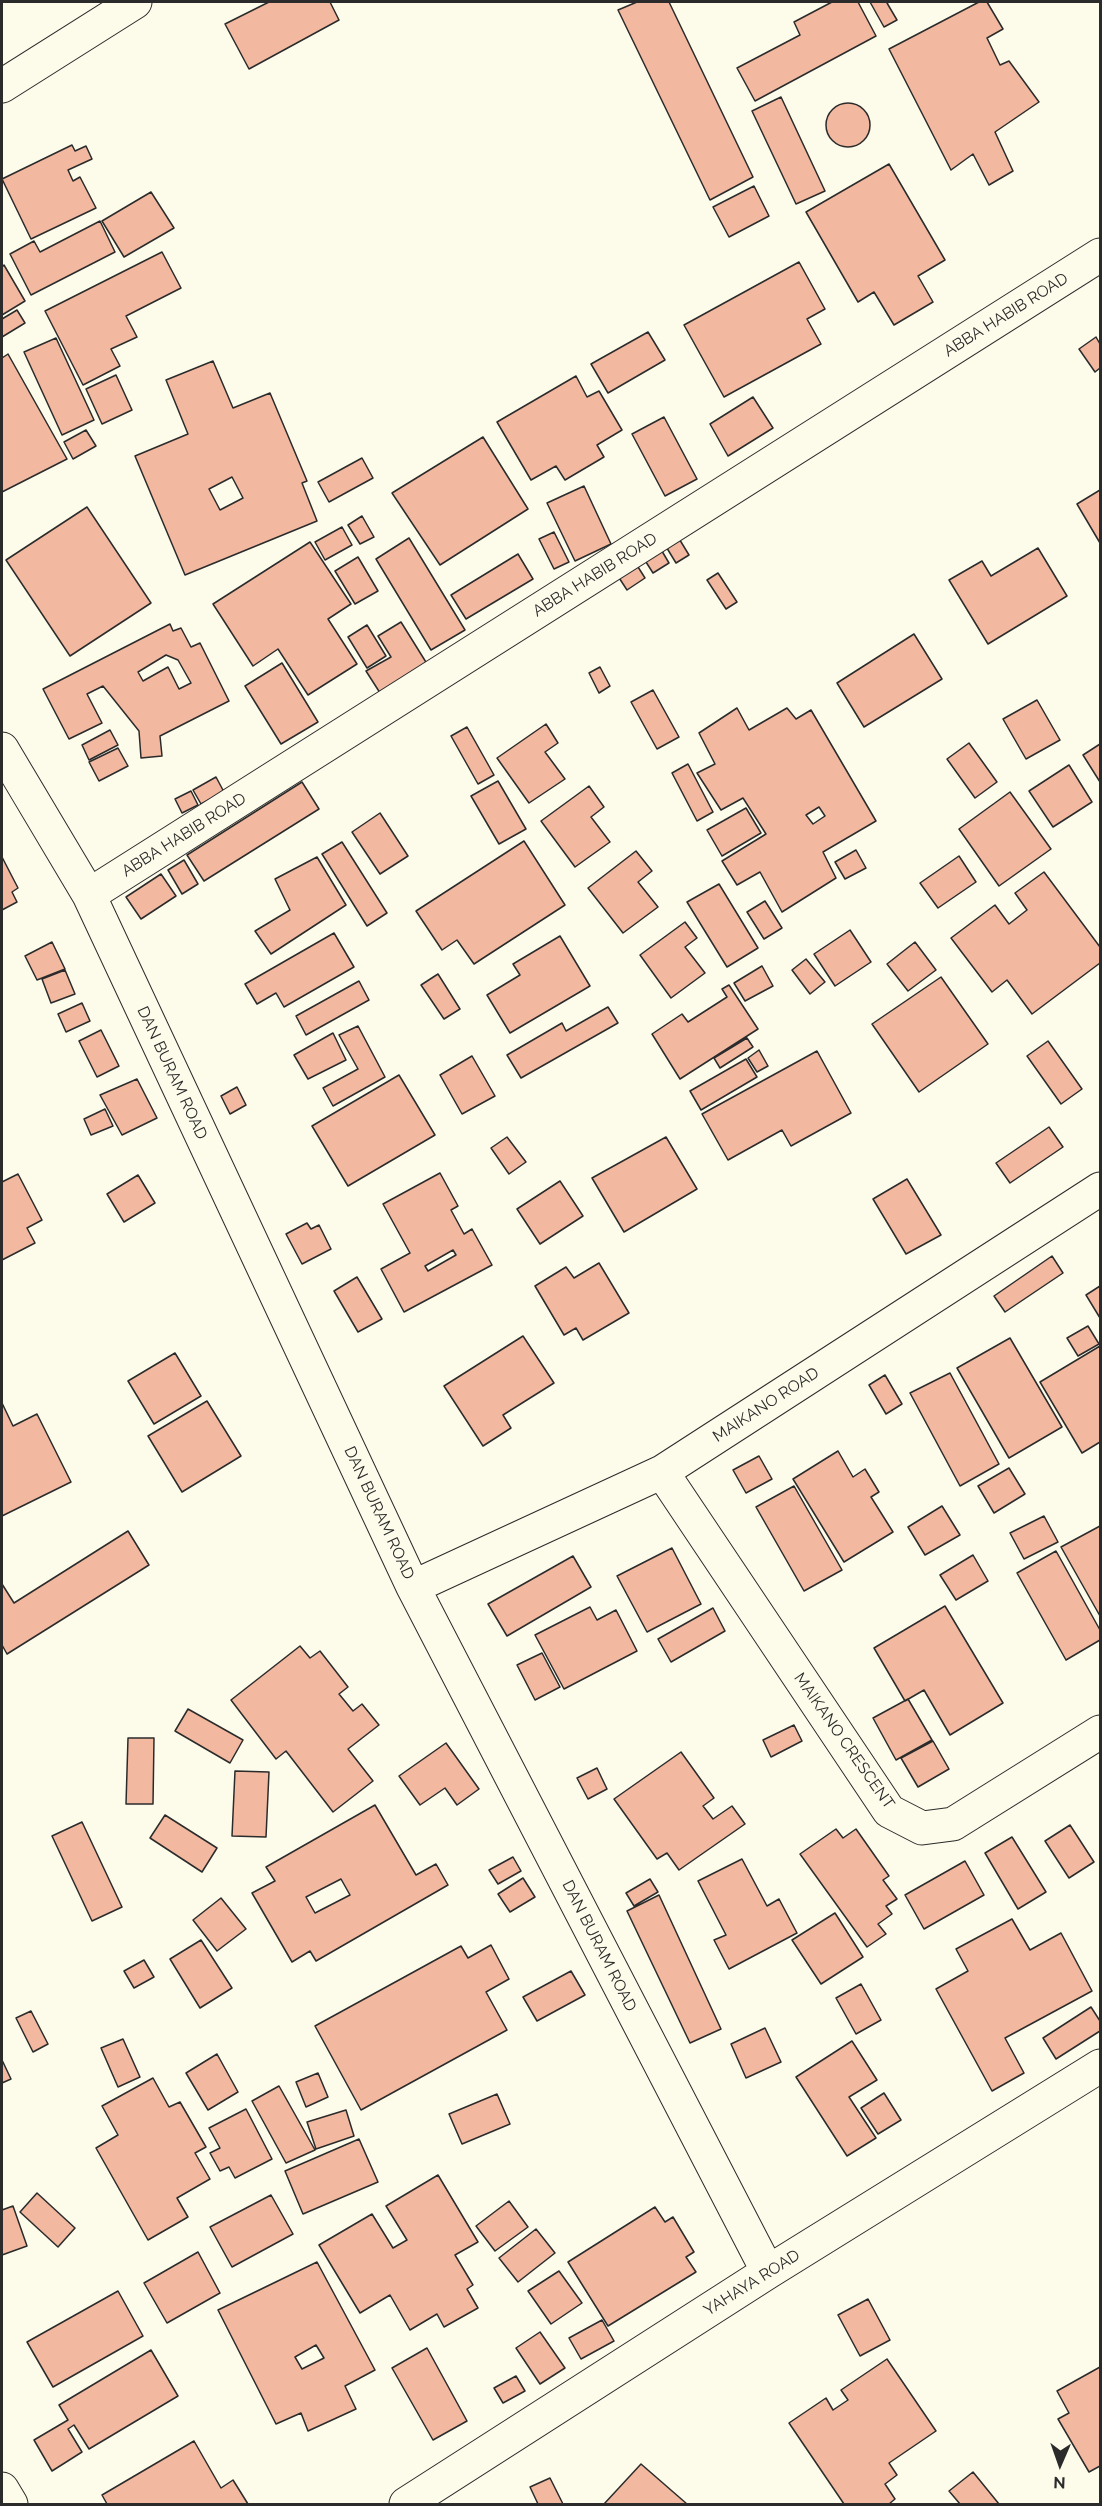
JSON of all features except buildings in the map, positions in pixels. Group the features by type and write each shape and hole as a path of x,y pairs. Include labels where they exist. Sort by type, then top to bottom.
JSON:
{"street":[{"path":"2,86 135,2"},
{"name":"ABBA HABIB ROAD","path":"89,895 1101,255"},
{"name":"DAN BURAM ROAD","path":"2,749 89,895 413,1587 768,2272"},
{"name":"MAIKANO ROAD","path":"413,1587 662,1472 1101,1189"},
{"name":"MAIKANO CRESCENT","path":"662,1472 889,1811 922,1828 953,1824 1101,1732"},
{"name":"YAHAYA ROAD","path":"406,2505 768,2272 1101,2066"},
{"path":"2,2489 11,2505"}]}
